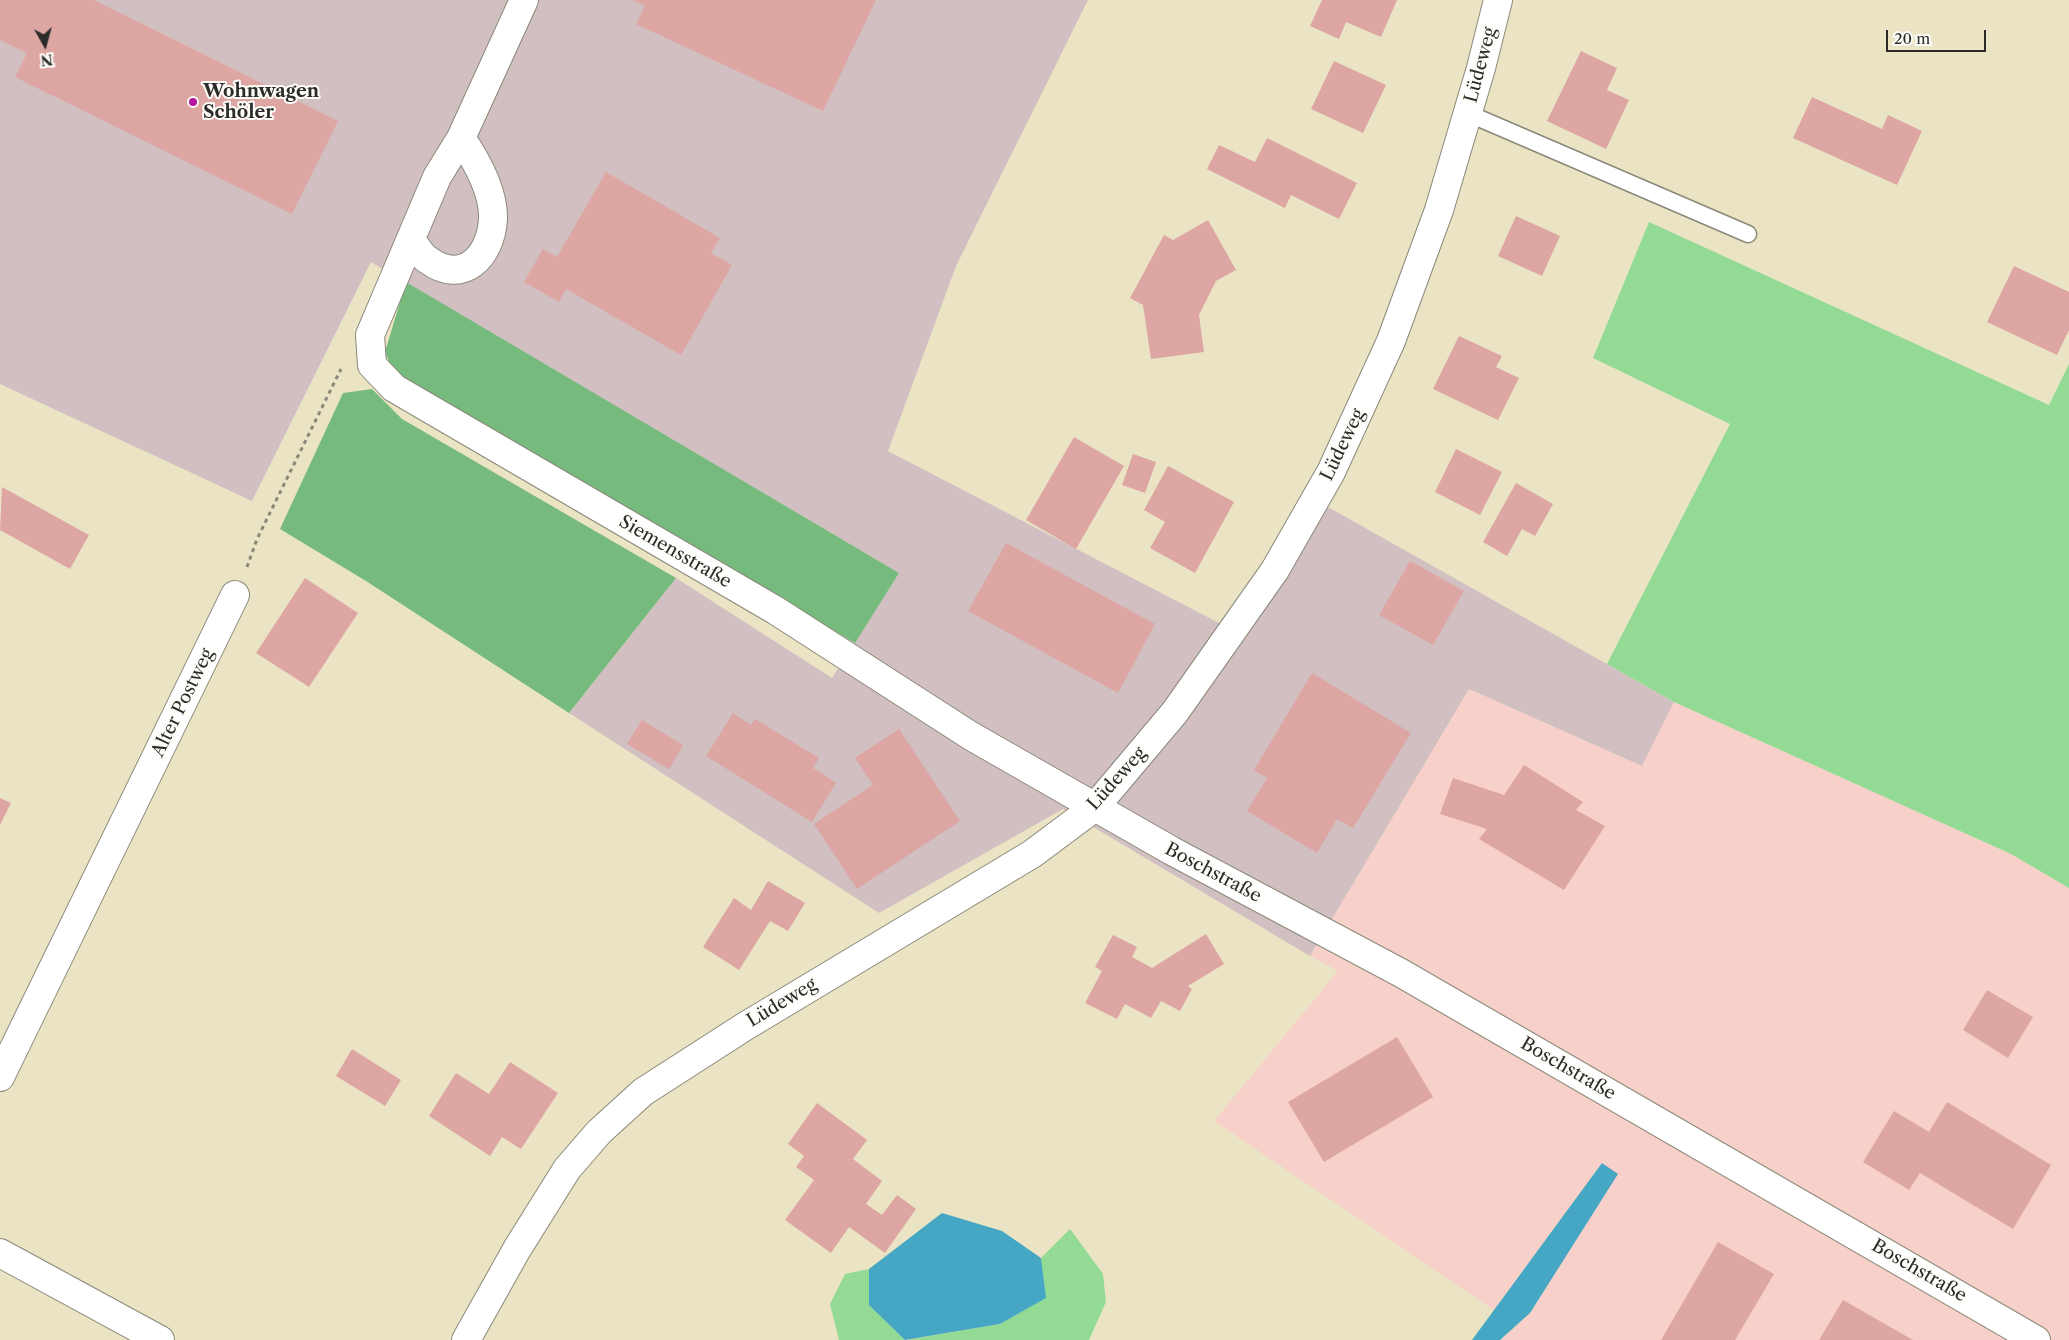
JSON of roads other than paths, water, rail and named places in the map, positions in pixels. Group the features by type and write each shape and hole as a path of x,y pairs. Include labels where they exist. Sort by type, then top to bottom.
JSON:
{"street":[{"name":"Siemensstraße","path":"524,0 461,138 437,177 370,336 372,364 394,388 775,610 972,736 1095,806"},
{"name":"Lüdeweg","path":"466,1340 517,1249 567,1169 600,1132 643,1092 728,1036 1032,854 1095,806 1174,712 1275,570 1331,472 1392,341 1438,210 1498,0"},
{"path":"411,240 427,260 450,270 473,265 486,249 493,218 485,181 461,138"},
{"name":"Alter Postweg","path":"0,1076 235,595"},
{"name":"Boschstraße","path":"1095,806 1172,851 1401,973 2036,1340"},
{"path":"0,1253 160,1340"}],"lane":[{"path":"1467,113 1748,234"}],"water":[{"path":"1602,1163 1618,1174 1530,1313 1500,1340 1472,1340"},
{"path":"942,1213 1002,1231 1041,1258 1046,1298 1000,1324 905,1340 869,1305 869,1269"}],"place":[{"name":"Wohnwagen Schöler","path":"193,102"}]}
